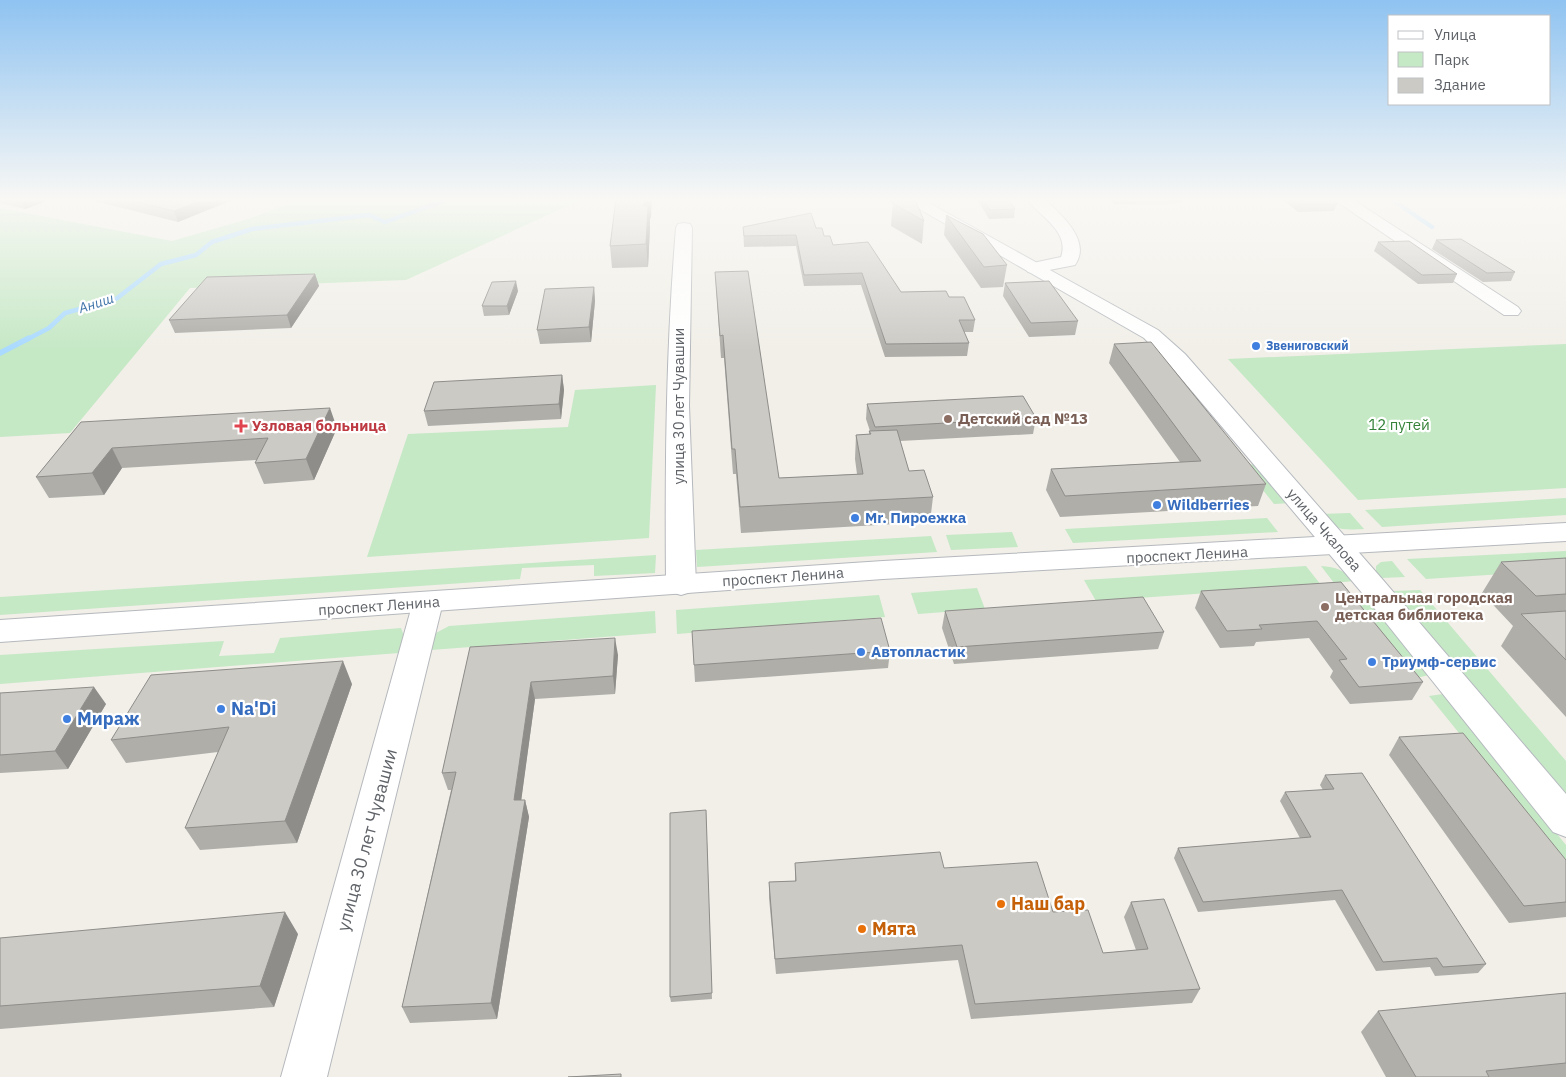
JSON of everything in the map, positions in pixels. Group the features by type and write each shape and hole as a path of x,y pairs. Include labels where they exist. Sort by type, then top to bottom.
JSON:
{"street":[{"name":"улица 30 лет Чувашии","path":"681,585 677,416 682,249"},
{"name":"улица Чкалова","path":"1000,249 1128,319 1151,334 1177,359 1338,546 1566,821"},
{"path":"1034,268 1069,261 1073,254 1073,249"},
{"path":"1417,249 1511,311"},
{"name":"проспект Ленина","path":"0,631 883,570 1566,532"},
{"name":"улица 30 лет Чувашии","path":"304,1077 413,667 428,602"}],"green space":[{"path":"0,249 473,249 406,280 190,288 70,433 0,437"},
{"name":"12 путей","path":"1566,344 1566,488 1358,500 1228,359"},
{"path":"656,385 649,538 367,557 408,434 568,427 575,390"},
{"path":"1260,464 1292,503 1274,504 1243,465"},
{"path":"1566,498 1566,515 1382,527 1365,510"},
{"path":"1350,513 1364,529 1339,528 1330,524 1320,514"},
{"path":"1267,518 1278,532 1073,543 1065,529"},
{"path":"1012,532 1018,547 951,550 946,535"},
{"path":"931,536 937,552 697,567 696,550"},
{"path":"1566,551 1566,570 1426,579 1407,559"},
{"path":"656,555 655,573 594,576 594,565 522,568 520,579 0,615 0,597"},
{"path":"1392,561 1405,577 1381,578 1376,572 1376,566 1381,562"},
{"path":"1306,566 1321,585 1096,601 1084,580"},
{"path":"1321,566 1339,570 1347,574 1354,581 1334,583"},
{"path":"977,588 985,609 918,614 911,593"},
{"path":"1420,590 1566,761 1566,793 1393,591"},
{"path":"879,595 885,617 677,634 676,610"},
{"path":"1351,600 1369,600 1429,675 1416,678"},
{"path":"655,611 656,633 431,650 434,634 449,626"},
{"path":"401,628 404,636 399,653 0,684 0,655 224,641 219,656 274,653 280,638"},
{"path":"1443,694 1566,845 1566,865 1429,696"}],"building":[{"path":"799,249 873,249 901,292 946,291 949,297 964,297 975,320 959,320 969,343 886,344 862,273 804,275"},
{"path":"971,249 995,249 1007,265 984,267"},
{"path":"1388,249 1421,249 1457,274 1422,275"},
{"path":"1450,249 1478,249 1515,272 1487,273"},
{"path":"748,271 779,478 863,474 856,435 871,434 869,431 897,430 909,471 924,470 933,497 740,507 735,449 732,449 723,335 720,336 715,272"},
{"path":"315,274 287,315 169,320 207,277"},
{"path":"516,281 507,306 482,306 492,282"},
{"path":"1049,281 1078,321 1031,323 1005,283"},
{"path":"594,287 589,327 537,330 545,289"},
{"path":"1151,342 1266,484 1065,496 1051,469 1201,461 1114,344"},
{"path":"562,375 559,404 424,411 434,382"},
{"path":"1023,396 1036,418 875,427 867,404"},
{"path":"330,408 306,459 255,463 268,438 112,448 92,473 36,477 81,422"},
{"path":"1566,558 1566,594 1536,596 1501,562"},
{"path":"1341,582 1423,682 1359,687 1339,660 1347,659 1317,621 1259,625 1262,629 1227,631 1201,591"},
{"path":"1143,597 1164,632 957,647 945,611"},
{"path":"1566,611 1566,660 1521,614"},
{"path":"881,618 890,651 694,665 692,631"},
{"path":"615,638 613,676 531,682 514,800 525,800 491,1003 402,1007 456,772 442,773 470,647"},
{"path":"343,661 285,821 185,828 229,727 111,740 151,675"},
{"path":"94,687 55,751 0,755 0,693"},
{"path":"1463,733 1566,860 1566,902 1524,906 1399,737"},
{"path":"1362,773 1486,964 1443,967 1437,958 1383,962 1342,890 1203,902 1178,848 1311,837 1285,792 1334,789 1325,775"},
{"path":"706,810 712,993 670,997 670,813"},
{"path":"940,852 944,868 1037,862 1053,912 1088,910 1103,953 1148,949 1131,902 1164,899 1200,989 975,1004 962,945 775,959 769,882 796,881 795,863"},
{"path":"285,912 260,986 0,1006 0,938"},
{"path":"1566,993 1566,1063 1486,1071 1489,1077 1416,1077 1378,1011"},
{"path":"621,1074 621,1077 568,1077"}],"waterway":[{"name":"Аниш","path":"26,340 49,328 65,313 116,299 161,264 196,255 203,249"},
{"name":"Аниш","path":"0,353 29,338"}],"place":[{"name":"Звениговский","path":"1256,346"},
{"name":"Детский сад №13","path":"948,419"},
{"name":"Узловая больница","path":"241,426"},
{"name":"Wildberries","path":"1157,505"},
{"name":"Mr. Пироежка","path":"855,518"},
{"name":"Центральная городская детская библиотека","path":"1325,607"},
{"name":"Автопластик","path":"861,652"},
{"name":"Триумф-сервис","path":"1372,662"},
{"name":"Na'Di","path":"221,709"},
{"name":"Мираж","path":"67,719"},
{"name":"Наш бар","path":"1001,904"},
{"name":"Мята","path":"862,929"}]}
